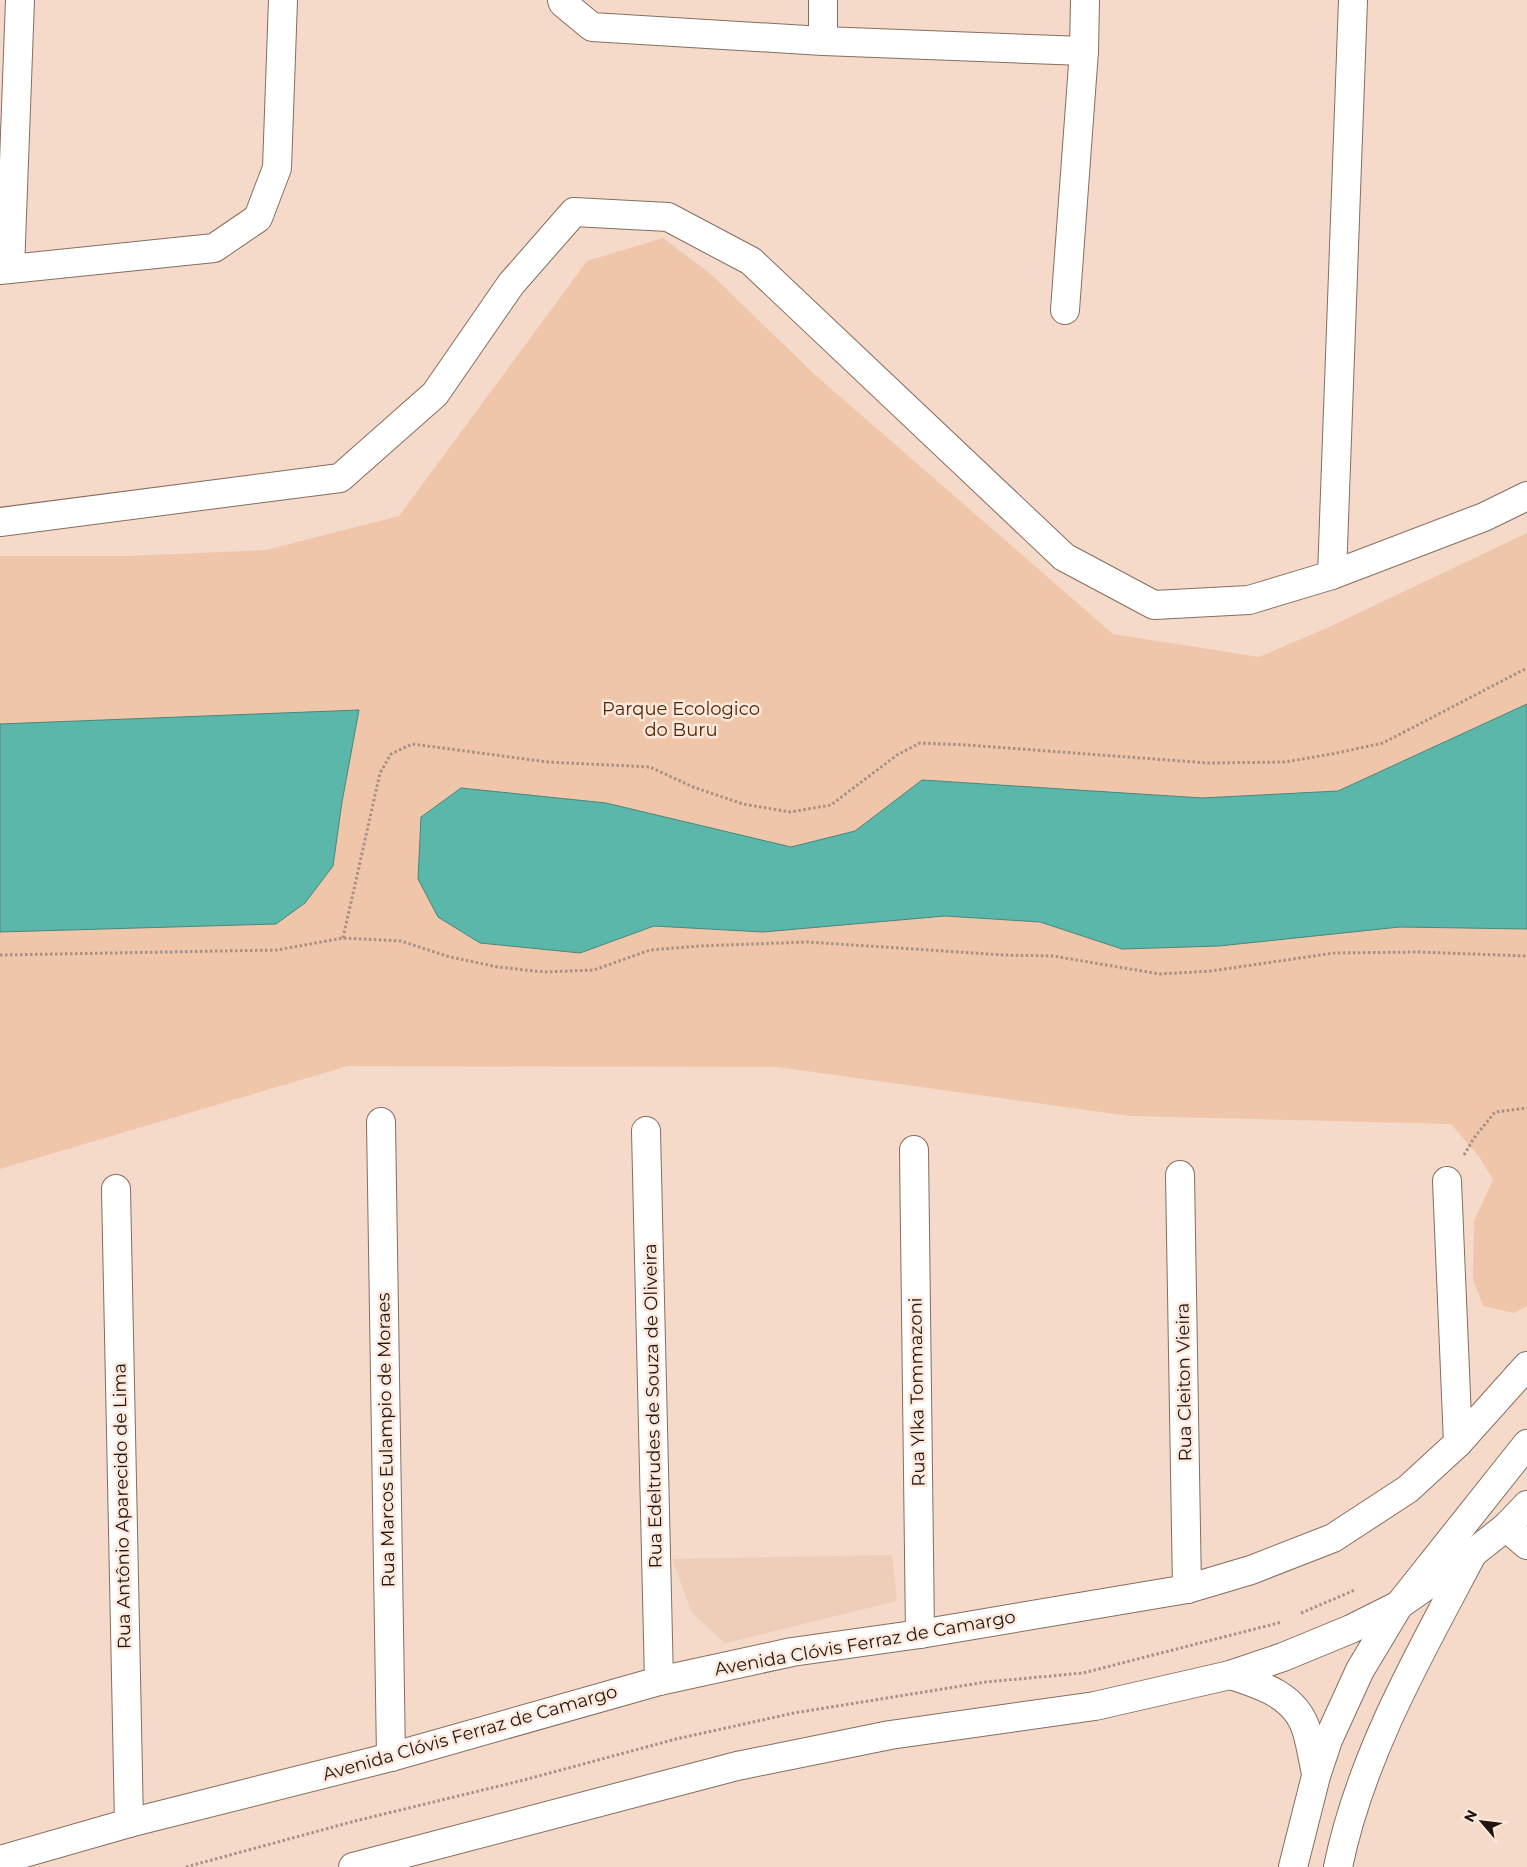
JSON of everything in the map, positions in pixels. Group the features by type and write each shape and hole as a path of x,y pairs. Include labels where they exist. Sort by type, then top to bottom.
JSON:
{"street":[{"path":"20,0 5,269 214,248 258,218 277,168 283,0"},
{"path":"562,0 563,3 592,27 823,41 1084,51"},
{"path":"823,0 823,41"},
{"path":"1065,310 1084,51 1085,0"},
{"path":"1332,575 1353,0"},
{"path":"0,522 340,478 435,394 511,284 574,212 668,216 751,260 1064,557 1154,605 1249,600 1332,575 1484,517 1527,496"},
{"name":"Rua Marcos Eulampio de Moraes","path":"381,1122 391,1757"},
{"name":"Rua Edeltrudes de Souza de Oliveira","path":"646,1131 659,1680"},
{"name":"Rua Ylka Tommazoni","path":"914,1150 920,1634"},
{"name":"Rua Cleiton Vieira","path":"1180,1174 1187,1589"},
{"path":"1448,1181 1458,1443"},
{"name":"Rua Antônio Aparecido de Lima","path":"116,1190 129,1824"},
{"name":"Avenida Clóvis Ferraz de Camargo","path":"0,1860 129,1824 391,1757 659,1680 792,1652 920,1634 1187,1589 1251,1570 1333,1538 1408,1489 1458,1443 1527,1366"},
{"path":"1293,1867 1316,1776 1328,1740 1360,1670 1399,1605 1527,1444"},
{"path":"353,1867 737,1766 890,1735 1095,1706 1230,1675 1351,1629 1399,1605 1473,1553 1506,1527 1527,1505"},
{"path":"1506,1527 1527,1545"},
{"path":"1338,1867 1341,1849 1370,1760 1426,1642 1473,1553"},
{"path":"1230,1675 1266,1686 1283,1697 1298,1714 1307,1730 1316,1776"}],"path":[{"path":"343,938 380,773 391,754 412,744 548,762 650,767 693,786 743,804 790,812 831,805 897,754 920,743 1208,763 1285,762 1337,753 1383,743 1527,668"},
{"path":"0,955 277,950 343,938 401,941 450,957 498,967 544,972 594,970 650,950 699,946 808,942 1003,956 1053,956 1160,974 1211,971 1334,952 1417,952 1527,956"},
{"path":"1448,1181 1474,1138 1496,1112 1527,1108"},
{"path":"1292,1617 1356,1589"},
{"path":"186,1867 355,1821 520,1781 676,1739 794,1713 986,1682 1082,1673 1283,1621"}],"shaded area":[{"path":"892,1555 897,1601 725,1643 692,1613 672,1559"}],"green space":[{"name":"Parque Ecologico do Buru","path":"663,238 711,274 813,373 1113,634 1259,657 1329,627 1527,533 1527,1306 1514,1313 1483,1306 1473,1279 1474,1221 1493,1180 1480,1158 1451,1124 1129,1116 777,1067 348,1066 0,1169 0,556 126,556 266,550 399,516 587,261"}],"water":[{"path":"1527,704 1527,929 1400,927 1219,946 1122,949 1040,922 945,916 763,932 654,926 580,953 480,943 438,917 418,879 421,817 461,788 606,803 791,847 855,831 922,780 1202,798 1338,791"},
{"path":"359,710 342,802 333,866 305,903 276,924 0,932 0,724"}]}
